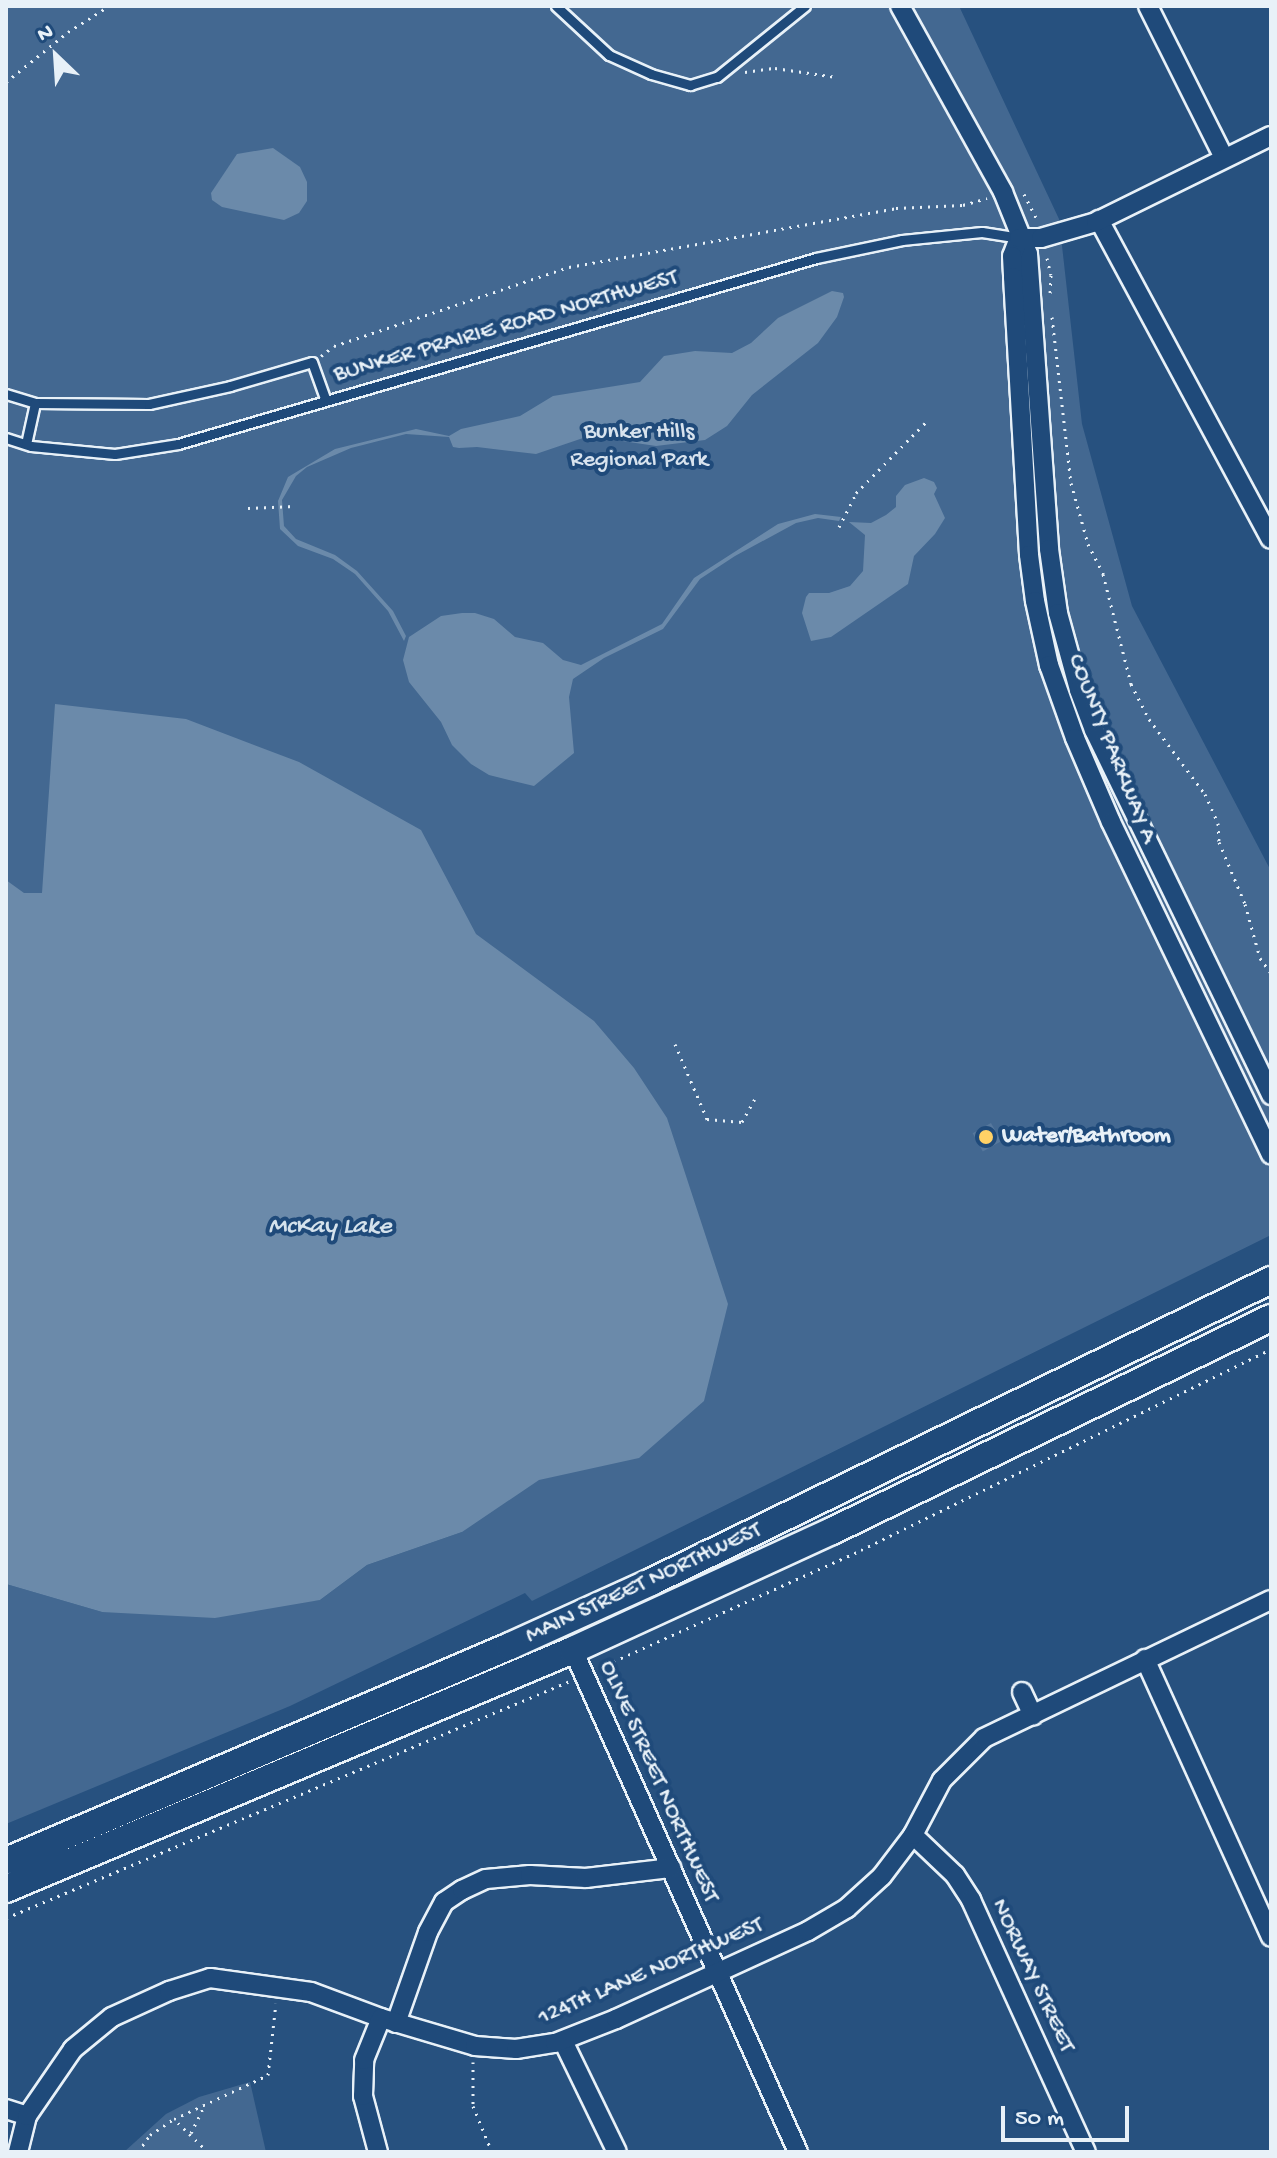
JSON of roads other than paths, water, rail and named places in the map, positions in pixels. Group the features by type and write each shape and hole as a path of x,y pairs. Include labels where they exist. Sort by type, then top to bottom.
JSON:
{"main road":[{"name":"MAIN STREET NORTHWEST","path":"6,1861 481,1659 651,1582 1271,1280"},
{"name":"MAIN STREET NORTHWEST","path":"6,1889 573,1650 832,1531 1271,1318"}],"street":[{"name":"COUNTY PARKWAY A","path":"900,6 998,181 1031,270 1049,549 1070,664 1094,730 1271,1095"},
{"path":"1148,6 1224,158"},
{"path":"1019,238 1041,238 1099,220 1271,136"},
{"path":"1099,220 1271,539"},
{"name":"COUNTY PARKWAY A","path":"1019,238 1012,256 1029,555 1049,665 1075,738 1111,822 1271,1155"},
{"name":"124TH LANE NORTHWEST","path":"18,2152 27,2116 50,2078 73,2049 112,2017 169,1991 210,1978 311,1992 388,2021 475,2046 516,2049 563,2041 808,1931 847,1908 882,1876 913,1835 942,1780 984,1738 1271,1600"},
{"name":"OLIVE STREET NORTHWEST","path":"573,1650 798,2152"},
{"path":"1145,1659 1271,1937"},
{"path":"1022,1692 1033,1716"},
{"name":"NORWAY STREET","path":"913,1835 955,1875 971,1900 1086,2152"},
{"path":"378,2152 363,2096 364,2060 388,2021 444,1902 486,1879 530,1875 586,1878 671,1868"},
{"path":"563,2041 617,2152"},
{"path":"6,2109 27,2116"}],"lane":[{"path":"556,6 609,55 651,74 690,85 717,77 805,6"},
{"name":"BUNKER PRAIRIE ROAD NORTHWEST","path":"6,438 26,444 115,454 178,444 816,258 902,240 982,232 1019,238"},
{"path":"6,394 35,403 149,404 230,386 312,362 326,401"},
{"path":"26,444 35,403"}],"water":[{"path":"273,148 300,167 307,182 307,201 299,213 284,220 222,207 212,200 211,193 237,154"},
{"path":"832,291 843,293 844,297 837,317 818,343 752,395 727,426 705,440 656,446 589,436 536,454 459,448 453,447 449,437 406,434 351,448 307,467 296,476 282,500 284,526 296,539 335,555 357,571 393,611 406,636 404,641 388,611 355,574 333,559 298,546 280,529 278,501 288,477 335,449 416,429 449,436 461,429 520,416 553,396 640,382 664,356 695,351 732,353 751,343 778,318"},
{"path":"924,478 934,482 937,488 934,494 945,518 914,556 908,584 831,637 811,641 802,613 806,597 809,593 829,593 850,586 863,571 865,535 849,522 871,523 886,515 896,507 896,496 905,485"},
{"path":"815,514 841,517 839,521 818,518 796,523 735,556 700,579 663,629 604,658 573,679 569,697 574,753 534,786 489,775 471,764 452,745 441,722 409,682 403,660 409,637 441,616 462,613 494,619 515,637 543,643 563,660 581,665 662,624 694,578 778,524"},
{"name":"McKay Lake","path":"55,704 186,719 299,762 421,830 476,934 594,1021 634,1068 667,1118 728,1304 704,1401 639,1458 539,1480 462,1532 367,1565 320,1600 215,1618 102,1612 6,1584 6,880 24,893 42,893"}],"place":[{"name":"Water/Bathroom","path":"986,1137"}],"park label":[{"name":"Bunker Hills Regional Park","path":"639,447"}]}
